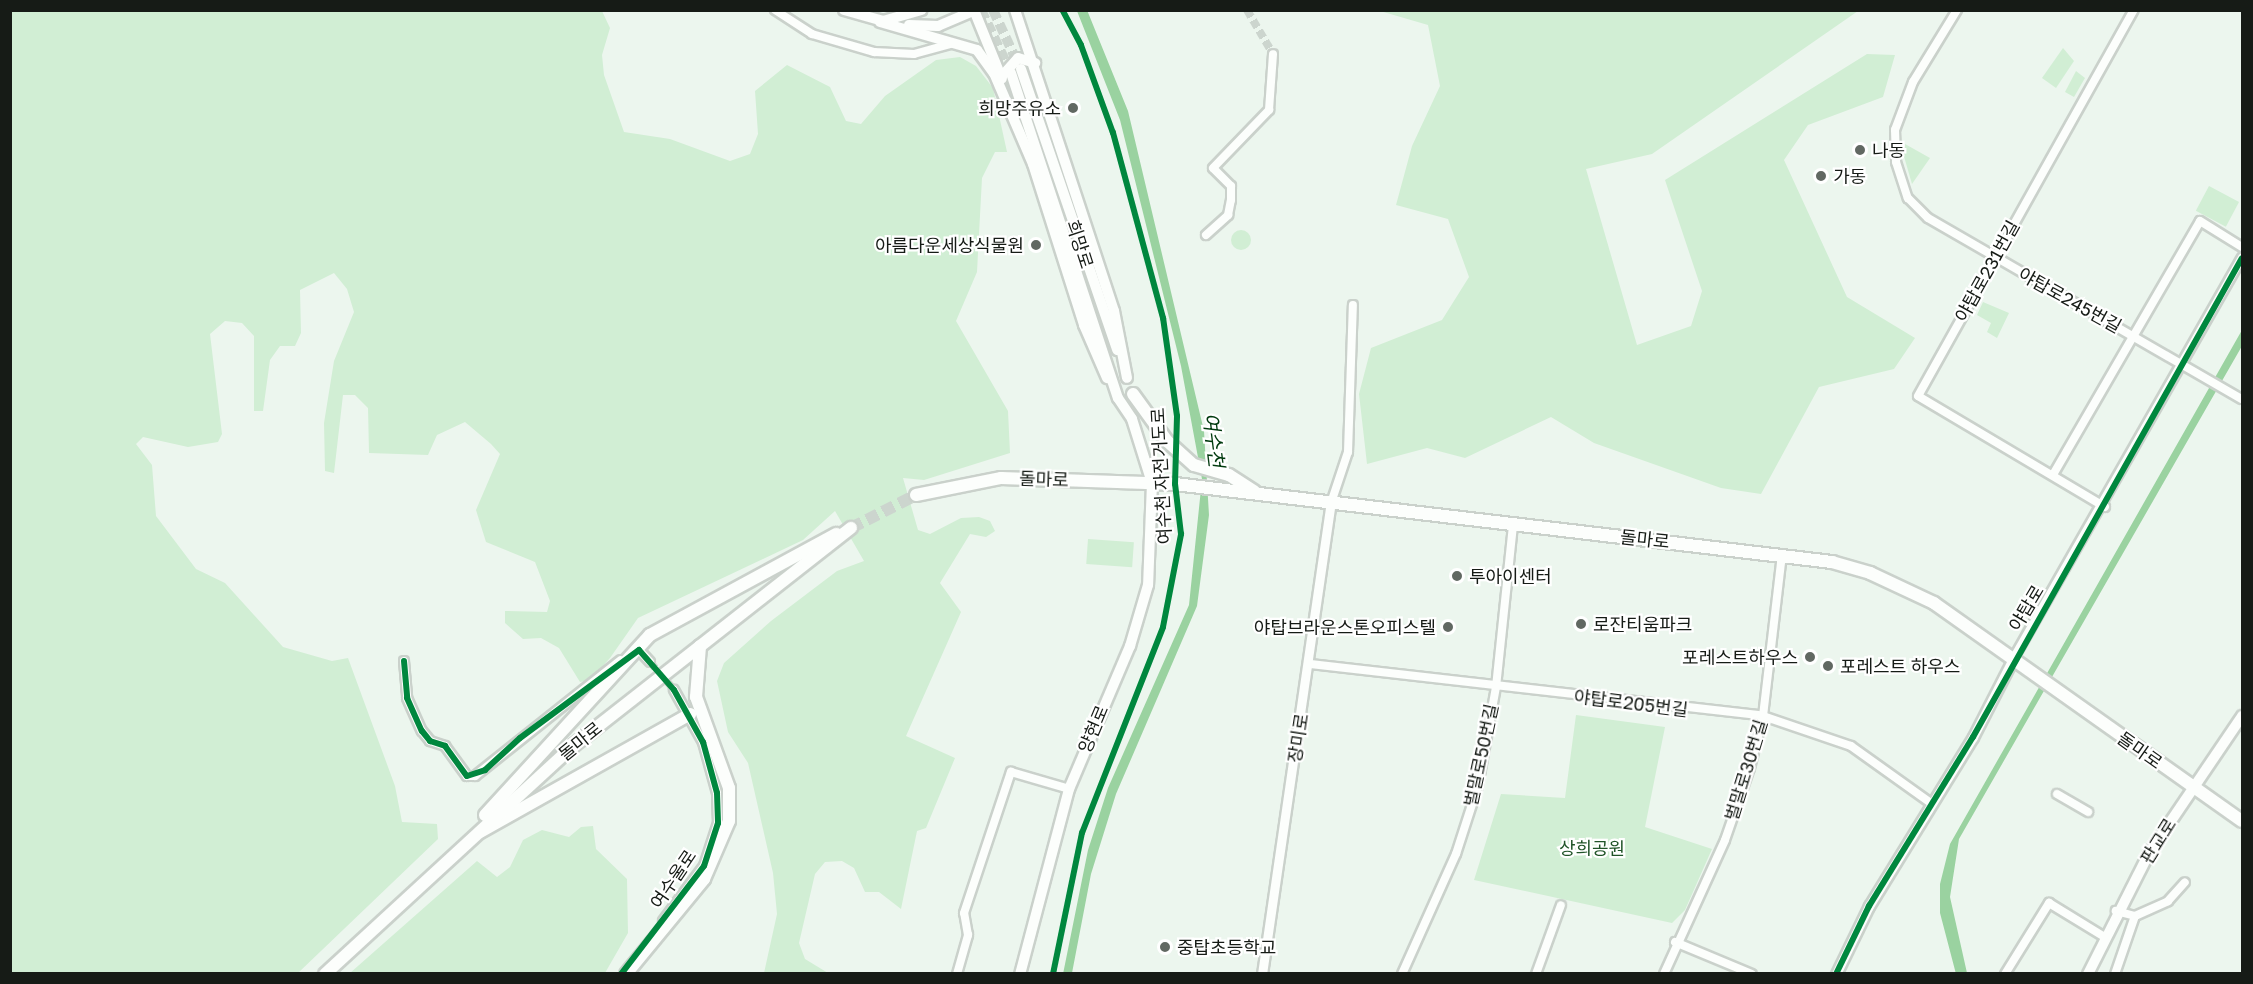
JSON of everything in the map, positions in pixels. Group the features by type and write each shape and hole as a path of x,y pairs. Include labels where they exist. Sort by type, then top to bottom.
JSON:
{"main road":[{"path":"844,10 977,50 1005,91 1084,326 1118,398"},
{"path":"880,22 921,10"},
{"path":"1015,10 1035,63 1114,311 1127,378"},
{"path":"880,22 938,26 974,11 1011,73 1019,128"},
{"path":"1011,73 1018,58 1035,63"},
{"name":"희망로","path":"1011,73 1133,394 1132,419"},
{"name":"희망로","path":"1011,73 1118,398 1132,419 1152,483"},
{"path":"1133,394 1167,441 1194,465 1216,472 1257,493"},
{"name":"돌마로","path":"916,495 1001,478 1175,484 1224,488 1513,525 1782,554 1832,562 1896,584 1934,603 2242,821"},
{"name":"양현로","path":"1020,974 1069,789 1130,646 1148,585 1152,483"},
{"name":"돌마로","path":"325,974 468,837 574,745 851,528 800,550 650,635 639,650"},
{"path":"626,974 704,879 729,820 729,788 696,697 700,646"},
{"path":"468,837 536,756 639,650"},
{"path":"468,837 518,815 690,714"},
{"name":"판교로","path":"2088,974 2116,911 2193,786 2242,716"},
{"name":"돌마로","path":"2221,805 2242,815"}],"street":[{"path":"775,10 812,34 874,52 914,54 955,42"},
{"name":"야탑로245번길","path":"1957,10 1913,82 1895,130 1896,162 1915,205 1995,257 2242,399"},
{"name":"야탑로231번길","path":"2105,507 2054,473 1918,396 2134,10"},
{"path":"1206,236 1228,215 1231,200 1231,186 1213,168 1269,110 1273,54"},
{"name":"야탑로245번길","path":"2054,473 2200,220 2242,247"},
{"name":"야탑로","path":"1836,974 2013,659 2105,507 2242,258"},
{"path":"1331,503 1348,452 1353,304"},
{"name":"장미로","path":"1262,974 1310,663 1331,503"},
{"name":"벌말로50번길","path":"1402,974 1472,806 1496,687 1513,525"},
{"name":"벌말로30번길","path":"1664,974 1675,942 1725,840 1763,716 1782,554"},
{"path":"404,662 407,698 422,731 430,741 445,746 467,776 475,776 639,650 650,662"},
{"name":"야탑로205번길","path":"1310,663 1496,687 1763,716 1851,746 1931,803"},
{"name":"여수울로","path":"621,974 704,866 718,824 713,775 690,714 674,690"},
{"path":"957,974 968,935 964,913 1011,772 1069,789"},
{"path":"2057,794 2088,812"},
{"path":"2116,911 2135,916 2168,901 2185,882"},
{"path":"2005,974 2049,903 2103,936"},
{"path":"1536,974 1561,905"},
{"path":"2115,974 2135,916"},
{"path":"1675,942 1752,974"}],"green space":[{"path":"10,11 602,11 610,28 602,55 604,75 624,132 670,139 730,161 750,154 758,134 755,91 787,65 830,87 846,121 861,124 885,96 936,60 960,57 976,66 993,88 1007,152 995,152 982,178 977,272 956,321 1008,411 1010,453 924,480 903,478 918,530 930,534 961,518 979,517 990,521 995,531 986,537 970,534 940,583 961,612 906,736 955,758 926,828 917,831 901,909 879,892 865,892 854,868 842,861 825,862 815,874 799,943 805,959 828,973 764,973 777,914 773,873 748,763 728,732 717,681 724,663 771,621 837,571 864,561 835,511 803,540 638,618 610,658 590,680 580,682 559,648 541,638 523,639 505,623 505,611 547,612 550,601 535,562 486,542 476,510 500,454 465,422 437,435 428,455 369,453 368,408 355,395 343,395 334,473 325,471 324,423 334,361 354,312 347,289 334,273 300,290 301,333 295,346 280,346 270,360 263,411 254,411 254,336 242,323 225,321 210,334 222,434 218,442 188,447 143,437 136,444 152,465 156,516 196,569 225,583 283,647 332,661 348,658 395,786 402,822 437,824 438,839 298,973 11,973"},
{"path":"1380,11 1858,11 1652,154 1586,169 1637,345 1691,326 1702,291 1665,180 1867,54 1895,55 1883,97 1808,125 1784,160 1847,297 1915,338 1894,369 1819,387 1761,494 1721,488 1594,443 1551,417 1465,458 1427,448 1367,464 1359,394 1371,348 1442,320 1469,277 1448,219 1396,205 1412,146 1440,86 1428,25"},
{"path":"2063,48 2074,61 2056,88 2042,78"},
{"path":"2076,71 2085,78 2074,97 2065,92"},
{"path":"1905,144 1930,158 1912,184 1903,153"},
{"path":"2209,186 2239,202 2226,227 2196,211"},
{"path":"1241,230 1248,233 1251,240 1248,247 1241,250 1234,247 1231,240 1234,233"},
{"path":"1983,302 2009,313 1997,338 1987,332 1991,323 1977,315"},
{"path":"1088,539 1134,542 1132,567 1086,564"},
{"name":"상희공원","path":"1576,715 1665,727 1645,827 1712,849 1685,910 1672,923 1474,880 1501,794 1565,798"},
{"path":"593,826 596,849 627,879 628,933 605,973 350,973 477,861 497,877 510,867 523,840 542,830 569,837 581,827"}],"shaded area":[{"path":"1087,10 1128,111 1204,431 1209,515 1197,606 1116,794 1091,874 1072,973 1063,974 1088,850 1108,788 1189,605 1202,479 1181,366 1120,120 1077,11"},
{"path":"2242,330 2242,346 1959,839 1950,897 1967,973 1956,974 1940,913 1940,884 1950,844"}],"tunnel":[{"path":"981,10 1011,73"},
{"path":"993,10 1019,66"},
{"path":"1247,10 1273,54"},
{"path":"851,528 916,495"},
{"path":"650,662 674,690"}],"cycle path":[{"name":"여수천 자전거도로","path":"1053,974 1082,833 1163,627 1181,534 1175,484 1177,416 1163,318 1113,133 1081,45 1062,10"},
{"path":"1836,974 1869,906 1973,737 2242,258"},
{"path":"404,661 407,698 422,731 430,741 445,746 467,776 485,770 520,738 639,650 674,690 703,742 717,793 718,823 704,866 621,974"}],"place":[{"name":"희망주유소","path":"1073,108"},
{"name":"나동","path":"1860,150"},
{"name":"가동","path":"1821,176"},
{"name":"아름다운세상식물원","path":"1036,245"},
{"name":"투아이센터","path":"1457,576"},
{"name":"로잔티움파크","path":"1581,624"},
{"name":"야탑브라운스톤오피스텔","path":"1448,627"},
{"name":"포레스트하우스","path":"1810,657"},
{"name":"포레스트 하우스","path":"1828,666"},
{"name":"중탑초등학교","path":"1165,947"}],"water label":[{"name":"여수천","path":"1214,440"}]}
